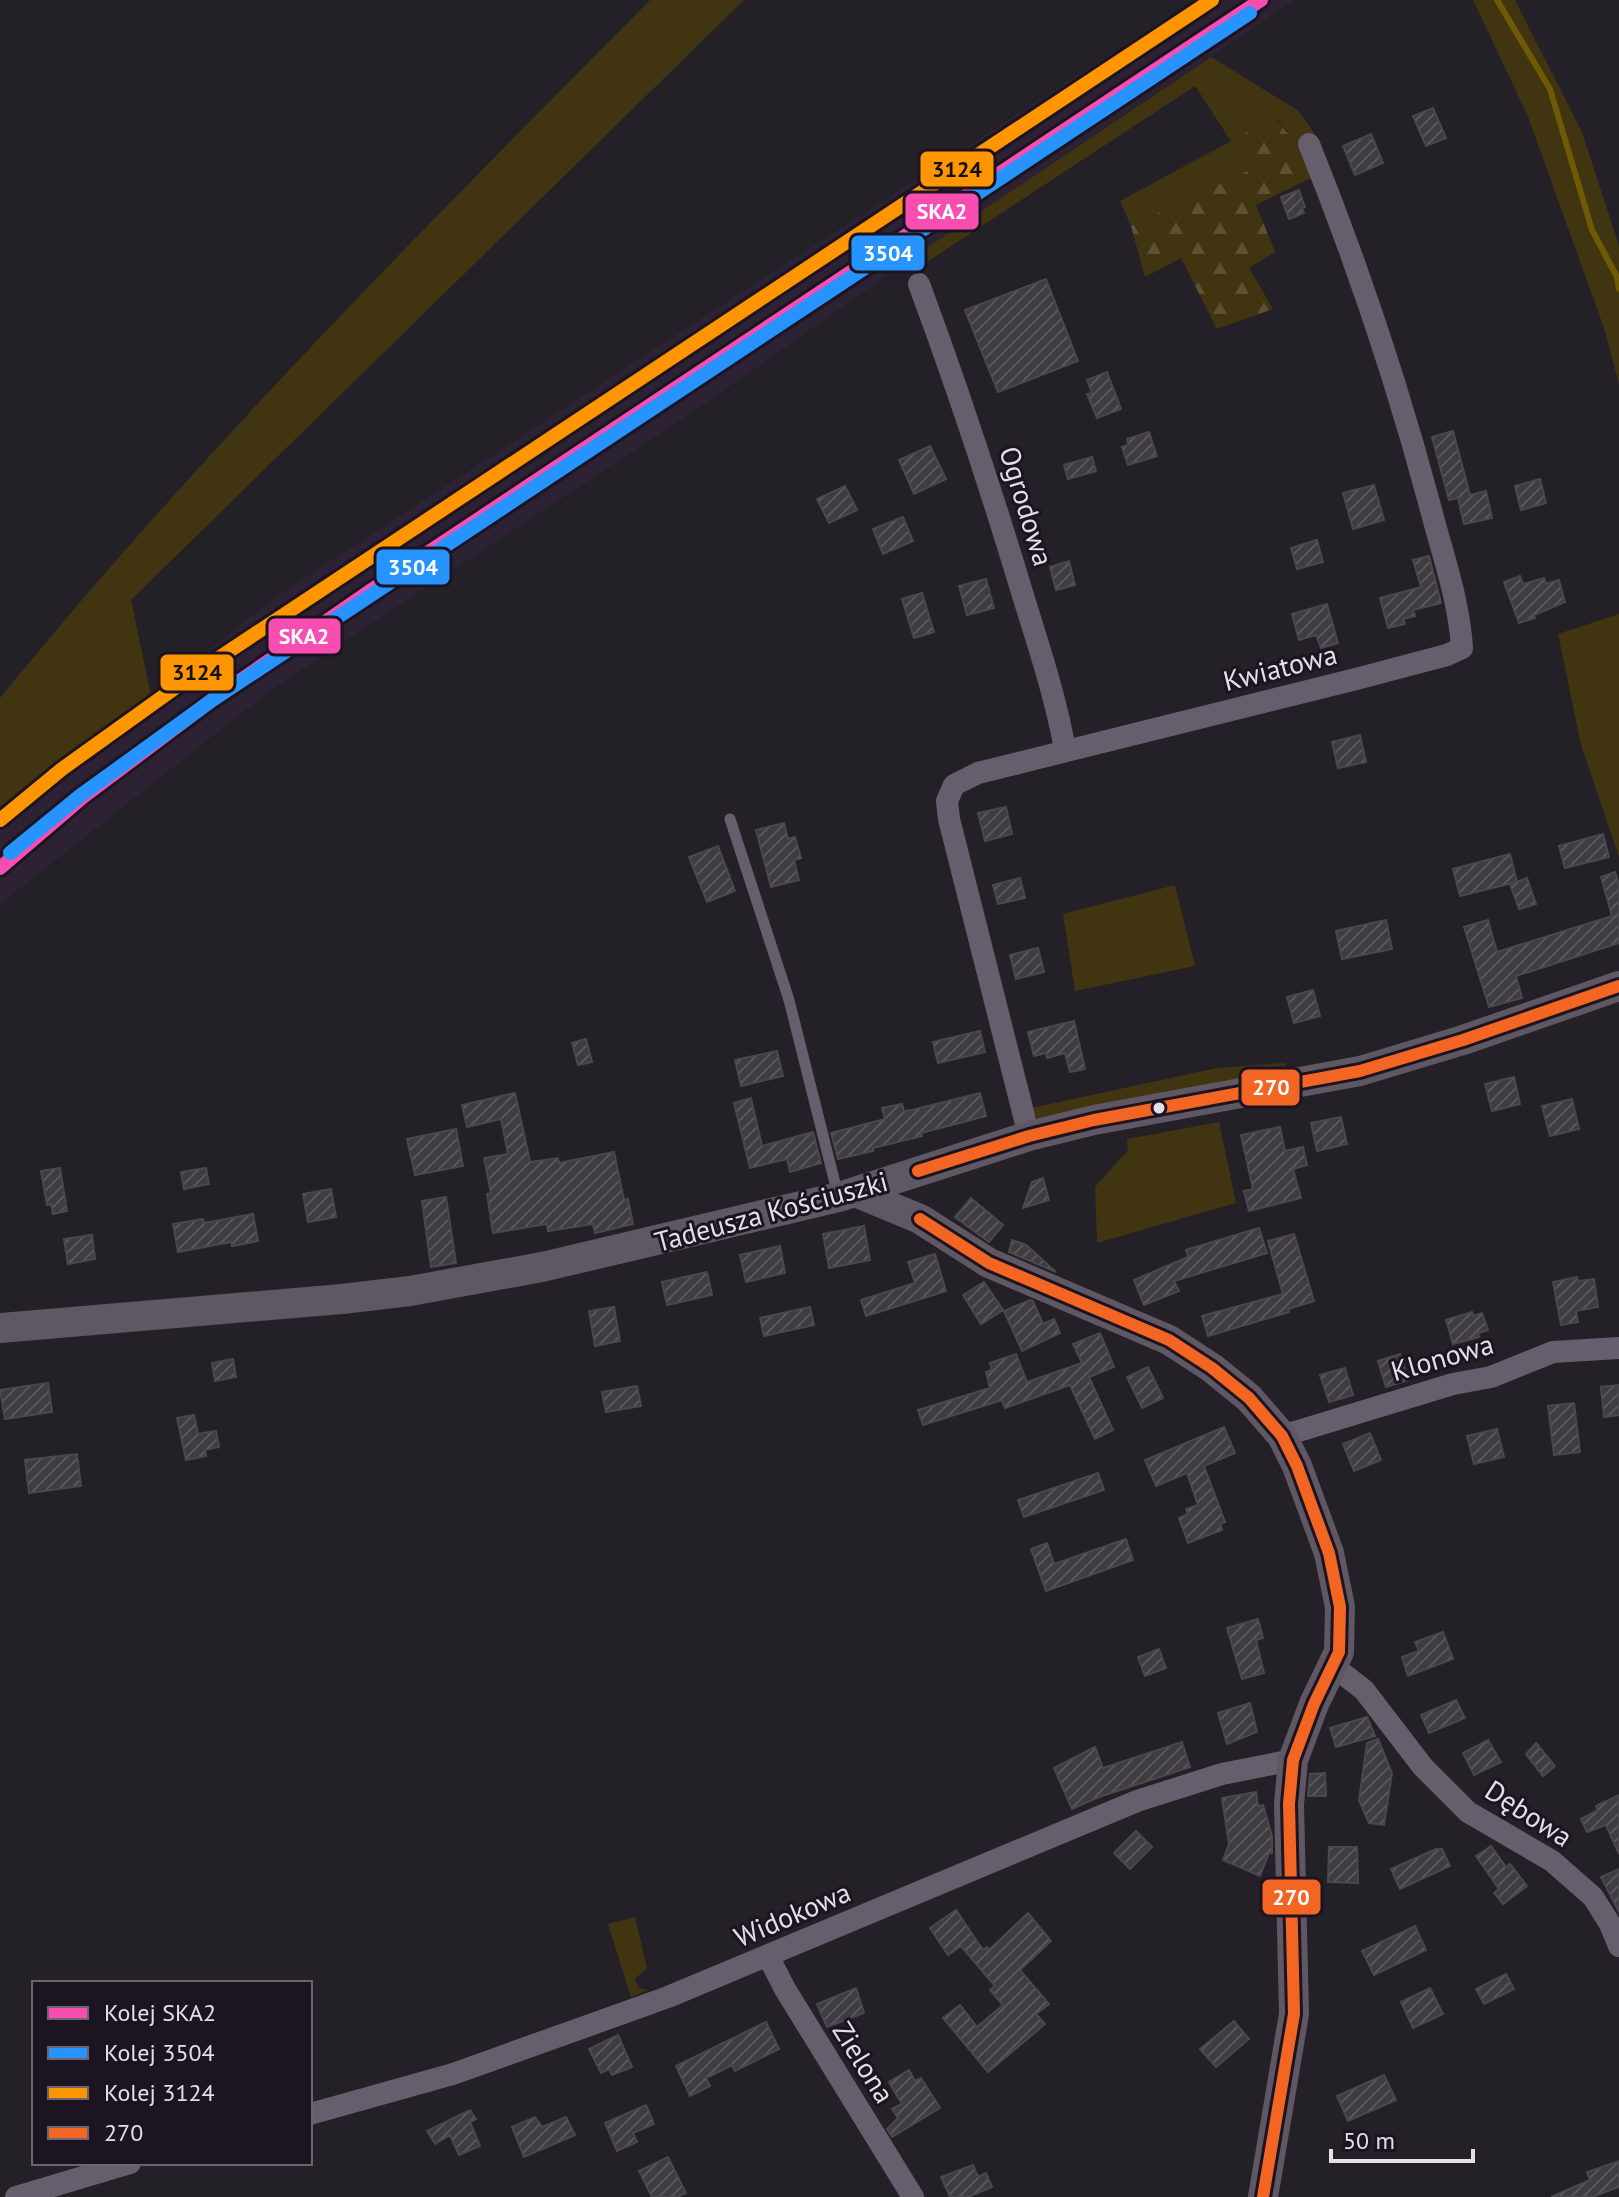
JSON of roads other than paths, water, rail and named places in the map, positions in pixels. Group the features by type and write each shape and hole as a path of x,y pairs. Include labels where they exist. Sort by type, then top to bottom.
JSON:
{"street":[{"name":"Kwiatowa","path":"1029,1136 949,819 947,801 954,785 966,777 1065,750 1371,675 1447,655 1462,648 1459,615 1411,434 1362,278 1309,144"},
{"name":"Ogrodowa","path":"919,284 956,381 997,509 1058,711 1065,750"},
{"name":"Tadeusza Kościuszki","path":"0,1328 410,1291 542,1267 847,1194 1029,1136 1157,1107 1360,1071 1463,1040 1619,986"},
{"path":"918,1171 920,1219"},
{"path":"847,1194 920,1219 989,1263 1169,1340 1212,1368 1249,1398 1282,1436 1297,1466 1329,1553 1340,1607 1339,1652 1314,1704 1293,1760 1289,1804 1294,2014 1263,2197"},
{"name":"Klonowa","path":"1282,1436 1453,1384 1491,1377 1553,1352 1619,1348"},
{"name":"Dębowa","path":"1333,1666 1364,1690 1423,1767 1468,1812 1552,1861 1593,1897 1619,1946"},
{"name":"Widokowa","path":"312,2113 453,2074 668,1997 1137,1801 1222,1774 1293,1760"},
{"name":"Zielona","path":"768,1956 799,2013 913,2197"},
{"path":"16,2197 123,2165"}],"lane":[{"path":"730,819 789,1000 847,1194"}],"waterway":[{"path":"1497,0 1550,89 1592,230 1617,277 1619,289"}],"rail line":[{"name":"3124","path":"0,820 62,769 193,675 1212,0"},
{"name":"SKA2","path":"0,868 83,797 212,700 370,591 1261,0"},
{"name":"3504","path":"10,853 81,795 211,701 1250,13"}]}
